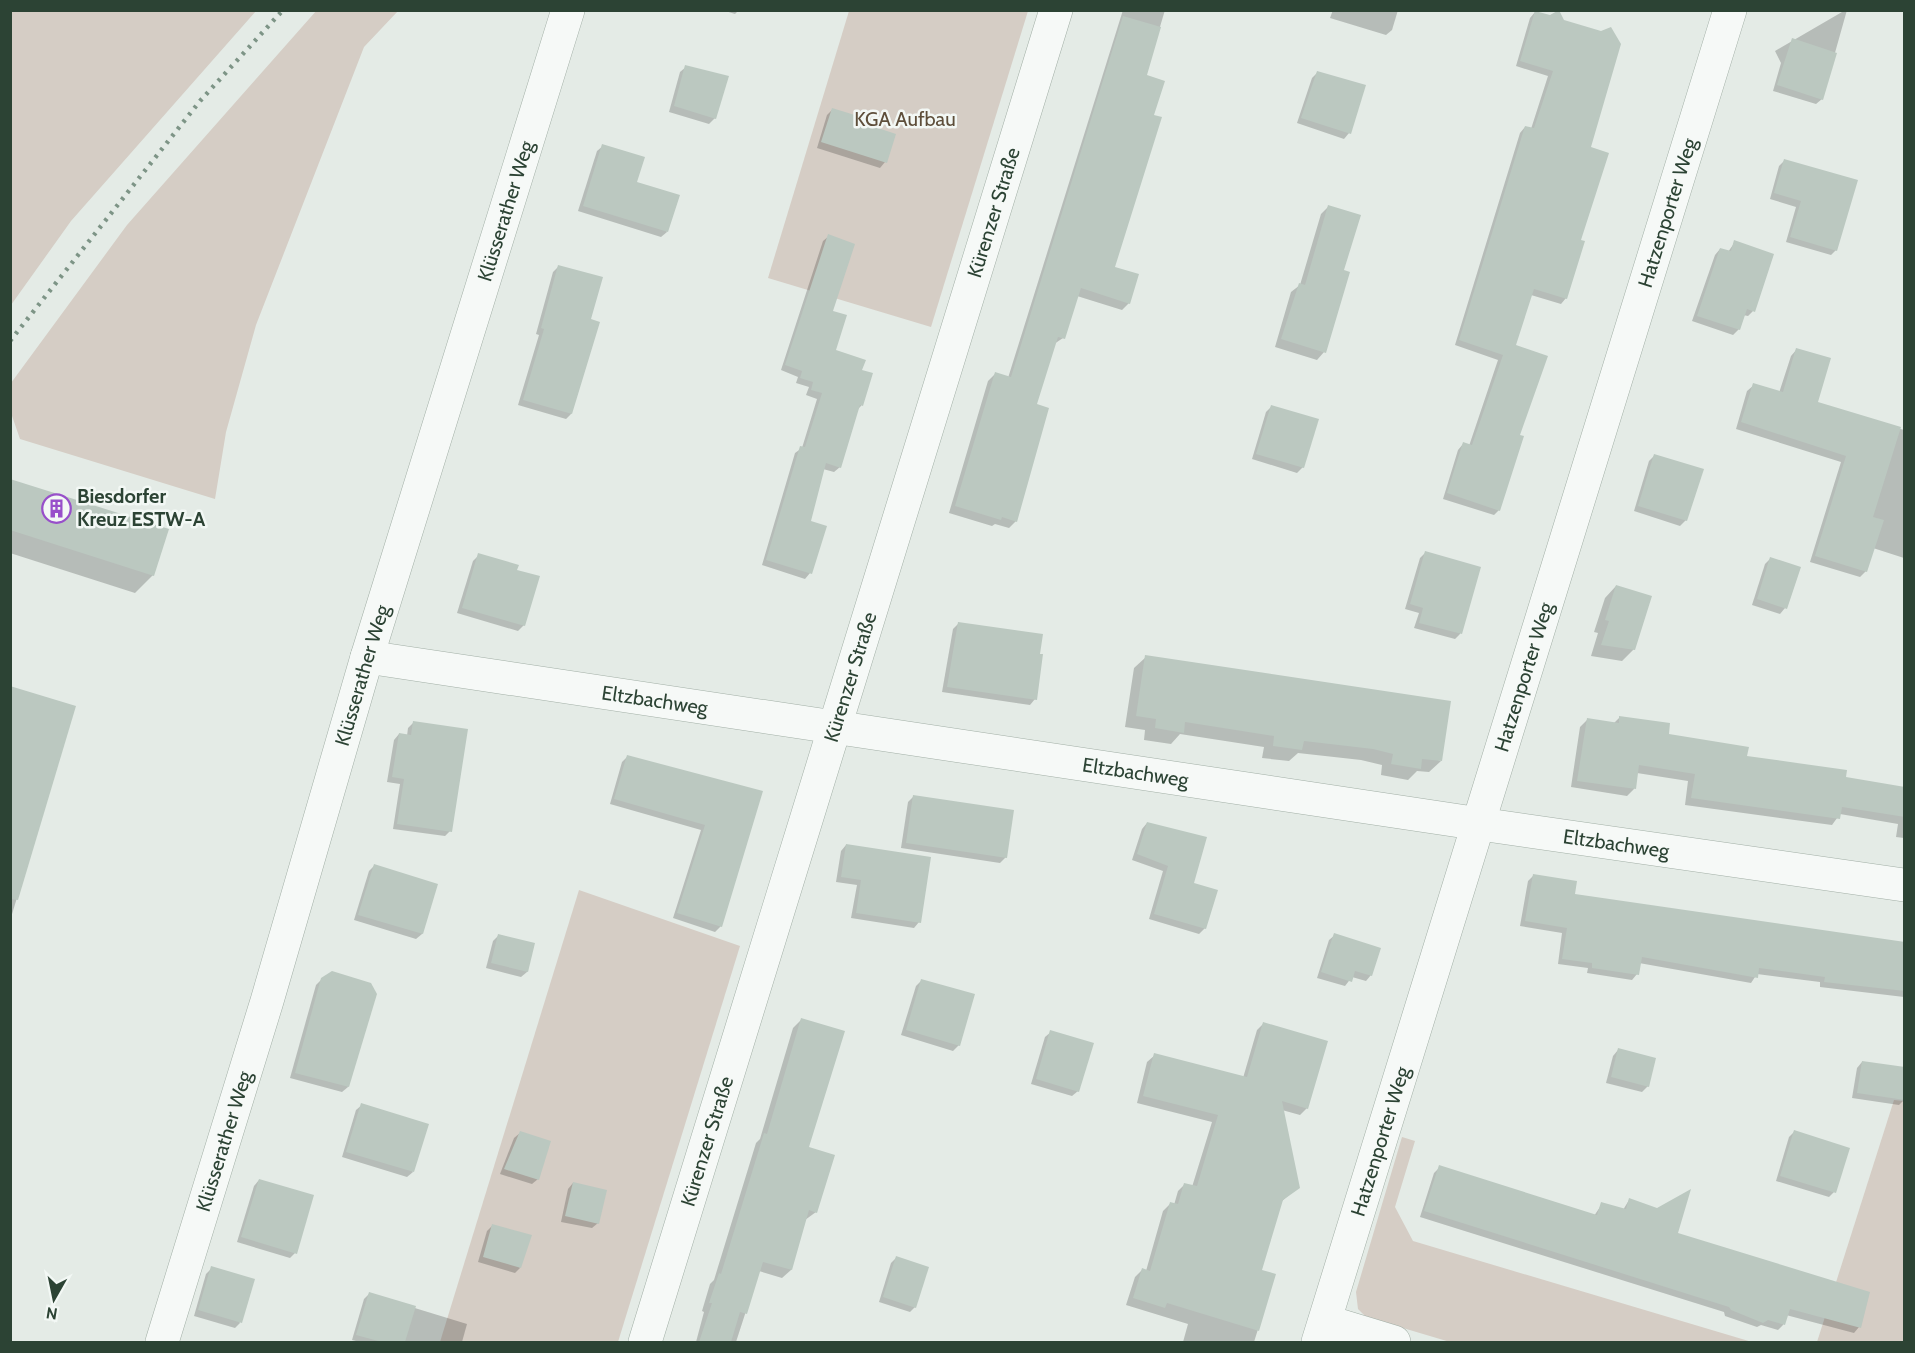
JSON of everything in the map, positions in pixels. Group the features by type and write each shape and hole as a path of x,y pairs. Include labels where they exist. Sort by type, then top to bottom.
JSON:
{"street":[{"name":"Klüsserather Weg","path":"162,1342 267,1001 367,657 568,10"},
{"name":"Kürenzer Straße","path":"645,1342 1056,10"},
{"name":"Hatzenporter Weg","path":"1322,1332 1730,10"},
{"name":"Eltzbachweg","path":"367,657 1480,824 1905,885"},
{"path":"1322,1332 1394,1342"}],"green space":[{"path":"11,10 256,11 71,221 11,305"},
{"path":"317,10 398,11 364,47 256,325 226,432 215,499 20,439 11,413 11,383 127,225"},
{"name":"KGA Aufbau","path":"849,11 1028,11 931,327 768,278"},
{"path":"579,890 740,946 618,1342 440,1342"},
{"path":"1894,1100 1904,1101 1904,1342 1817,1342"},
{"path":"1402,1137 1415,1141 1395,1207 1413,1241 1752,1342 1450,1342 1366,1317 1358,1309 1356,1292"}],"building":[{"path":"1559,10 1564,20 1601,31 1611,27 1621,44 1591,147 1609,153 1581,240 1585,241 1567,299 1534,289 1516,345 1548,356 1520,435 1524,436 1500,511 1447,493 1463,442 1472,445 1503,355 1459,340 1525,126 1534,128 1553,71 1520,61 1535,11 1550,15"},
{"path":"1123,16 1161,27 1147,75 1165,81 1154,115 1162,117 1115,267 1139,274 1130,304 1081,288 1065,339 1058,337 1037,404 1049,408 1017,522 1002,517 1001,520 955,506 995,372 1011,377"},
{"path":"1792,38 1837,53 1823,100 1777,85"},
{"path":"685,65 729,76 716,119 674,106"},
{"path":"1317,71 1366,85 1351,134 1301,118"},
{"path":"832,108 871,120 869,125 896,134 887,163 821,142"},
{"path":"602,144 645,157 637,182 680,195 668,232 583,206"},
{"path":"1784,159 1858,180 1837,251 1790,237 1801,201 1774,193"},
{"path":"1328,205 1361,215 1344,270 1350,272 1326,353 1281,339 1299,283 1305,285"},
{"path":"828,234 855,244 833,311 847,315 836,350 866,360 862,370 873,373 863,406 860,405 841,468 826,463 811,521 827,526 812,574 766,560 800,446 805,447 822,393 811,390 813,382 800,378 802,371 785,365"},
{"path":"1734,240 1774,254 1755,312 1747,309 1740,330 1697,316 1720,248 1731,251"},
{"path":"558,265 603,277 591,319 600,322 572,414 523,400 544,329 541,328"},
{"path":"1796,348 1831,358 1818,402 1901,427 1873,517 1884,520 1867,572 1815,556 1846,456 1741,422 1753,383 1783,392"},
{"path":"1271,405 1319,419 1304,468 1256,454"},
{"path":"1654,454 1704,469 1687,521 1638,506"},
{"name":"Biesdorfer Kreuz ESTW-A","path":"10,479 169,529 154,576 10,530"},
{"path":"1425,551 1481,567 1462,634 1419,623 1423,608 1410,604"},
{"path":"478,553 519,565 517,570 540,576 525,626 462,608"},
{"path":"1770,557 1801,567 1787,609 1757,599"},
{"path":"1616,585 1652,596 1635,650 1601,645 1609,621 1605,620"},
{"path":"958,622 1043,634 1040,654 1043,654 1037,700 947,687"},
{"path":"1145,655 1451,701 1442,761 1422,759 1421,769 1391,764 1393,754 1373,749 1304,741 1302,750 1273,746 1274,736 1185,722 1184,733 1155,728 1156,719 1136,716"},
{"path":"10,686 76,706 18,900 10,899"},
{"path":"1619,716 1670,723 1669,734 1749,747 1747,756 1847,770 1846,777 1905,787 1905,817 1842,807 1840,819 1691,798 1695,774 1639,765 1636,789 1577,781 1587,718 1619,723"},
{"path":"413,721 468,729 452,832 397,824 404,779 392,777 399,733 411,735"},
{"path":"627,755 763,791 722,927 677,913 705,825 614,799"},
{"path":"913,795 1014,810 1007,858 906,843"},
{"path":"1147,822 1207,837 1194,883 1218,890 1206,929 1154,914 1168,866 1137,854"},
{"path":"846,844 931,857 921,923 856,913 861,880 841,877"},
{"path":"374,864 438,884 423,934 358,915"},
{"path":"1533,874 1577,881 1575,894 1905,942 1905,991 1824,982 1825,977 1759,968 1758,978 1642,957 1639,975 1592,968 1592,963 1562,959 1567,928 1525,921"},
{"path":"1334,933 1381,948 1372,976 1355,971 1352,982 1321,972"},
{"path":"498,934 535,943 528,972 491,963"},
{"path":"332,971 371,983 377,994 349,1087 295,1073 321,978"},
{"path":"921,979 975,994 960,1046 906,1030"},
{"path":"801,1018 845,1031 809,1147 835,1155 817,1213 809,1210 792,1270 763,1262 747,1314 740,1312 731,1342 699,1342 712,1303 709,1303 719,1273 721,1274 764,1133 767,1134"},
{"path":"1263,1022 1328,1041 1308,1109 1282,1101 1300,1188 1283,1200 1262,1270 1276,1274 1259,1331 1167,1303 1165,1308 1133,1298 1142,1268 1150,1271 1170,1202 1178,1204 1184,1183 1197,1186 1218,1115 1143,1096 1154,1053 1247,1077"},
{"path":"1050,1030 1094,1043 1079,1092 1036,1079"},
{"path":"1618,1048 1656,1058 1649,1087 1611,1077"},
{"path":"1862,1061 1905,1067 1905,1100 1857,1093"},
{"path":"361,1103 429,1124 414,1172 346,1152"},
{"path":"1794,1130 1850,1148 1836,1193 1780,1176"},
{"path":"520,1131 551,1141 539,1180 504,1169"},
{"path":"1439,1165 1597,1215 1601,1202 1626,1209 1629,1198 1657,1208 1691,1189 1678,1233 1870,1292 1861,1328 1790,1309 1785,1325 1768,1320 1763,1323 1731,1310 1729,1307 1424,1211"},
{"path":"259,1179 314,1195 297,1254 241,1237"},
{"path":"573,1182 607,1190 599,1224 565,1216"},
{"path":"492,1224 532,1235 521,1268 483,1257"},
{"path":"896,1256 929,1267 916,1308 883,1297"},
{"path":"211,1266 255,1279 242,1323 198,1310"},
{"path":"369,1292 416,1306 405,1342 382,1342 356,1335"}],"railway":[{"path":"10,341 200,101 283,10"}],"place":[{"name":"Biesdorfer Kreuz ESTW-A","path":"56,508"}]}
